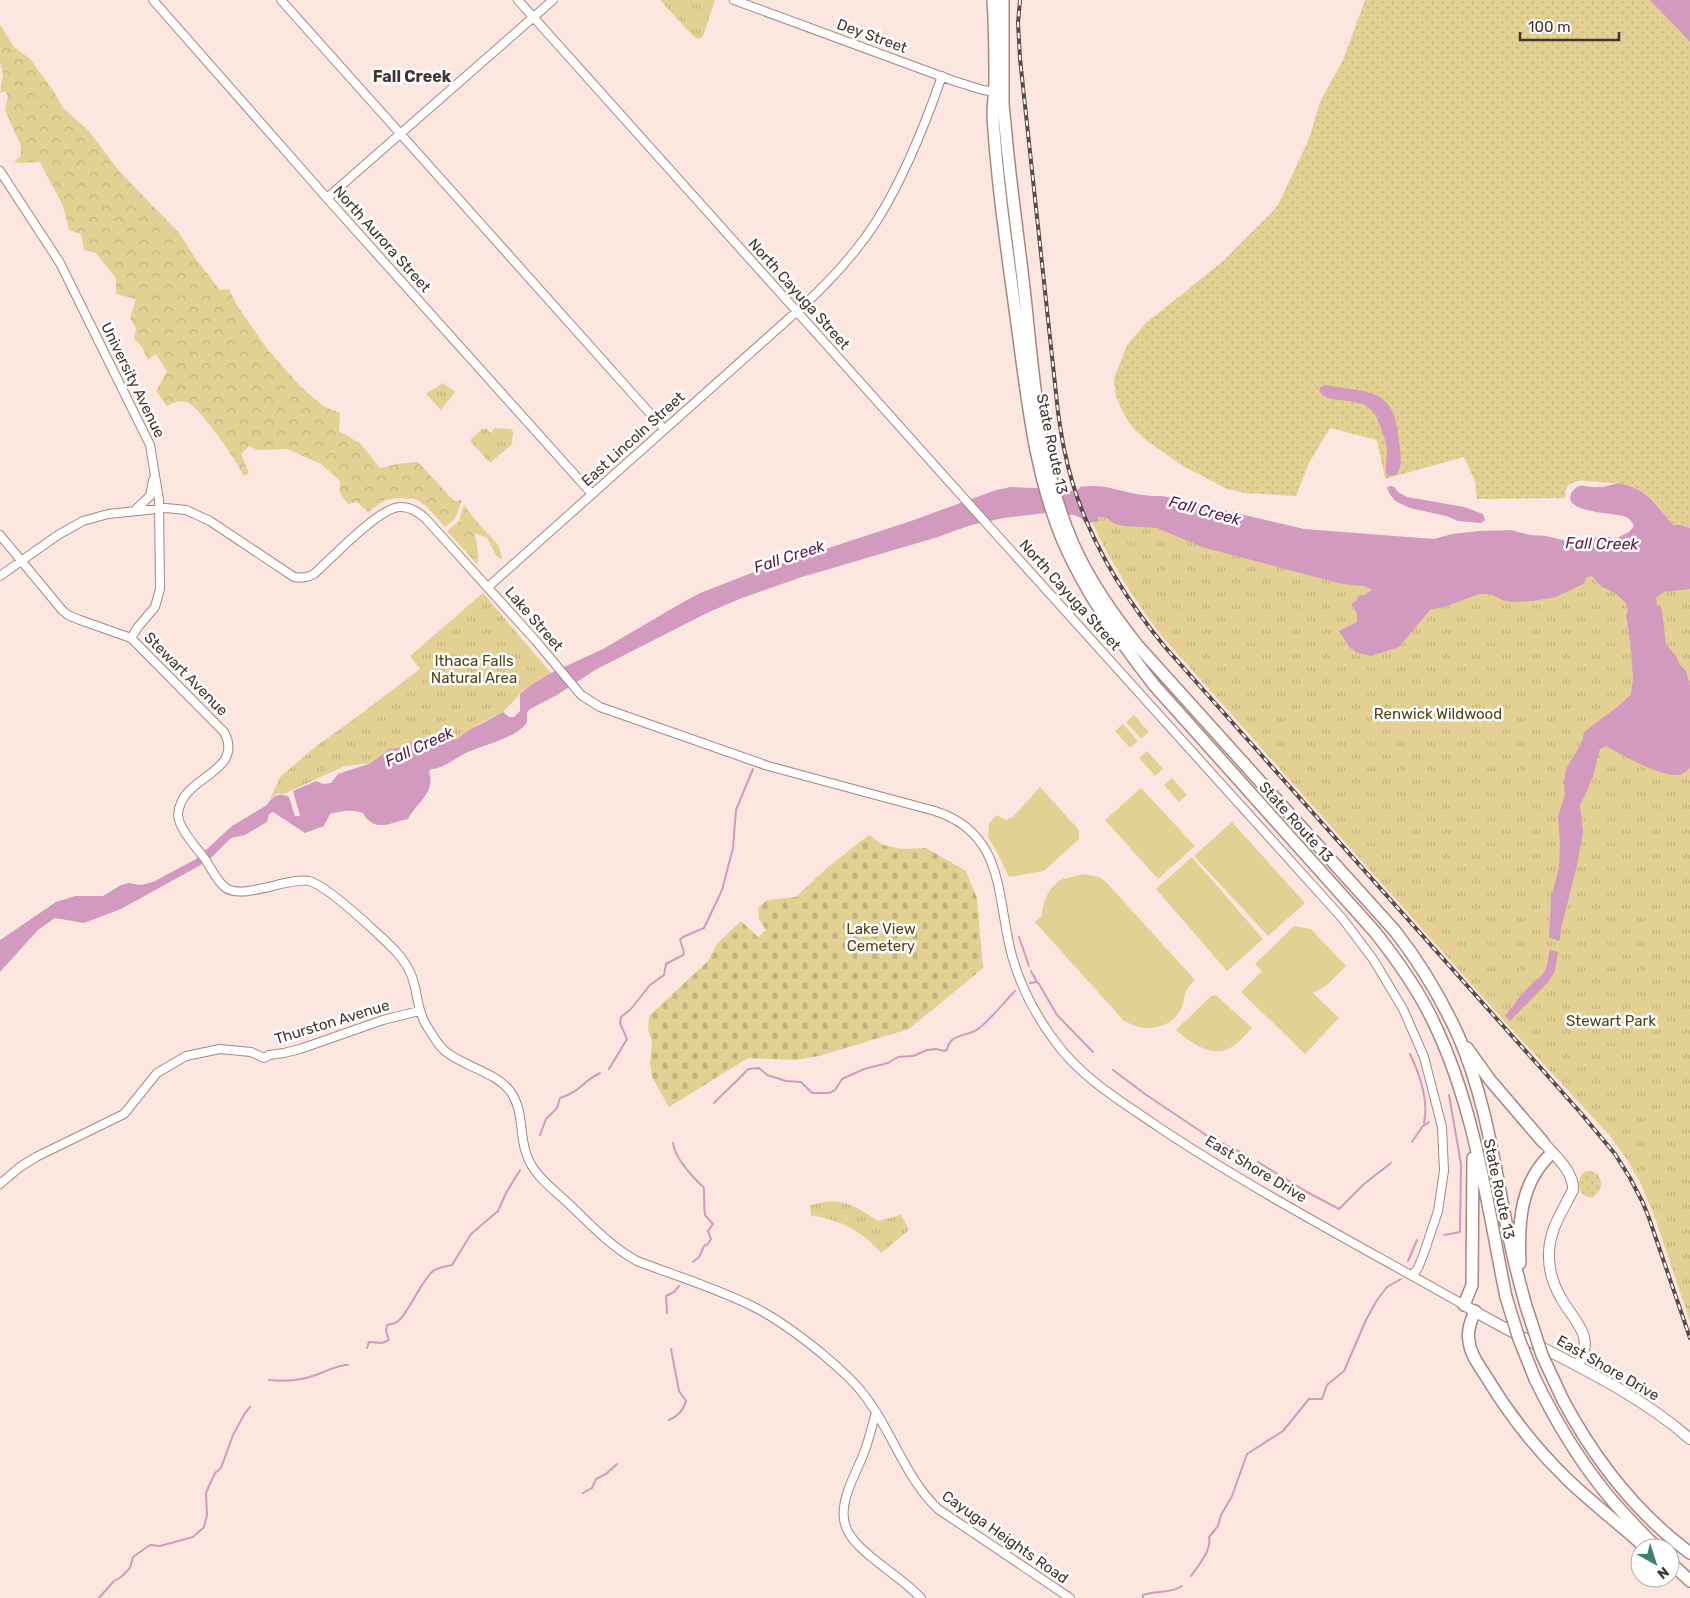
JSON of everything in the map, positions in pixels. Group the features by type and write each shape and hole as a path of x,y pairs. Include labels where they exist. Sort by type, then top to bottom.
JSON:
{"highway":[{"path":"993,0 999,91"},
{"path":"999,91 1003,0"},
{"name":"State Route 13","path":"999,91 1020,246 1047,498 1067,540 1100,594 1138,646 1399,937 1433,987 1458,1036 1484,1112 1512,1251 1526,1306 1542,1355 1563,1400 1590,1448 1618,1486 1645,1515 1690,1554"},
{"name":"State Route 13","path":"999,91 993,104 998,177 1022,368 1043,468"},
{"name":"State Route 13","path":"1067,540 1076,570 1127,651 1354,908 1385,945 1426,1007 1442,1041 1459,1087 1473,1134 1483,1175 1506,1297 1519,1339 1535,1379 1555,1420 1582,1462 1603,1490 1648,1538"},
{"path":"1458,1036 1490,1080 1543,1142"},
{"path":"1464,1305 1472,1285 1474,1217 1473,1134"},
{"path":"1522,1290 1519,1236 1522,1205 1525,1194 1536,1172 1552,1153"},
{"path":"1474,1311 1468,1334 1471,1349 1511,1415 1527,1436 1569,1480 1635,1538"},
{"path":"1680,1572 1690,1582"}],"main road":[{"path":"1543,1142 1572,1179 1573,1190 1553,1229 1549,1256 1557,1291 1575,1318 1585,1338 1582,1358 1577,1366"},
{"name":"East Shore Drive","path":"1464,1305 1654,1410 1690,1438"}],"street":[{"name":"North Aurora Street","path":"153,0 326,198 592,494"},
{"path":"281,0 664,429"},
{"name":"North Cayuga Street","path":"518,0 1342,918 1373,960 1396,996 1424,1057 1443,1138 1444,1171 1438,1211 1424,1253 1418,1268 1412,1276"},
{"path":"326,198 552,0"},
{"name":"Dey Street","path":"734,0 974,87 999,91"},
{"name":"East Lincoln Street","path":"488,587 797,312 832,277 875,223 895,190 942,76"},
{"name":"University Avenue","path":"0,171 52,249 68,278 147,436 152,450 159,508 160,590 155,608 131,638"},
{"path":"135,510 150,496 153,485 154,463"},
{"name":"Lake Street","path":"159,508 176,508 210,520 294,577 302,578 314,574 381,514 394,507 416,510 488,587 576,690 600,707 750,760 935,811"},
{"path":"0,576 78,523 102,515 159,508"},
{"name":"Stewart Avenue","path":"0,535 56,604 68,615 131,638 224,732 228,742 227,756 223,764 192,786 183,798 178,813 182,827 214,874 226,888 249,890 303,881 310,882 322,888 354,912 400,956 410,973 419,1011 439,1044 446,1051 502,1083 517,1104 522,1128"},
{"name":"East Shore Drive","path":"935,811 952,817 971,831 989,854 997,879 1012,957 1021,983 1046,1029 1068,1058 1081,1071 1133,1109 1248,1184 1464,1305"},
{"name":"Thurston Avenue","path":"0,1184 20,1167 36,1157 124,1114 157,1073 186,1056 227,1049 251,1052 264,1058 269,1054 284,1053 383,1020 419,1011"},
{"name":"Cayuga Heights Road","path":"522,1128 526,1152 538,1174 614,1247 637,1261 732,1296 765,1313 795,1332 844,1373 862,1392 876,1412 913,1480 924,1496 938,1509 1070,1598"},
{"path":"876,1412 865,1451 848,1494 844,1513 845,1523 848,1532 860,1546 897,1575 922,1598"}],"green space":[{"path":"660,0 715,0 703,36 699,39 694,37"},
{"path":"1365,0 1650,0 1690,42 1690,528 1673,525 1649,497 1637,489 1622,484 1577,481 1566,488 1565,498 1477,499 1475,481 1464,457 1385,479 1377,440 1330,428 1309,463 1296,496 1245,493 1227,489 1183,466 1146,440 1128,421 1116,396 1114,384 1115,376 1127,345 1146,323 1222,262 1274,210 1309,139 1320,102 1343,60"},
{"path":"0,25 14,47 30,59 53,90 63,108 88,130 119,171 180,234 195,258 220,290 229,289 236,304 268,350 301,387 323,406 340,413 339,431 361,444 380,468 418,462 454,501 462,500 455,519 445,527 427,507 416,499 399,498 385,500 368,512 357,502 348,504 340,493 340,481 321,464 287,449 257,450 249,446 241,454 249,473 244,476 218,435 200,413 186,402 181,401 167,406 156,391 167,372 156,354 148,360 142,347 134,339 136,329 130,318 136,299 116,294 116,278 96,253 84,250 81,234 69,230 63,206 40,162 14,162 21,155 21,146 5,110 8,96 5,91 0,93 3,74 0,62"},
{"path":"443,383 455,392 441,410 426,394"},
{"path":"495,428 511,429 513,432 512,444 490,463 471,442 471,439 482,429 487,429 490,433"},
{"name":"Renwick Wildwood","path":"1083,501 1206,526 1690,562 1690,1322 1655,1218 1640,1182 1626,1158 1609,1135 1504,1021 1160,634 1117,570 1090,519"},
{"path":"464,505 499,546 502,560 496,555 487,538 475,533 478,552 477,564 447,531 459,521"},
{"name":"Ithaca Falls Natural Area","path":"483,593 551,673 524,690 503,712 481,723 458,739 436,737 416,739 408,747 371,763 345,766 284,794 276,794 270,799 281,776 319,744 420,669 410,656"},
{"path":"1134,715 1149,732 1141,739 1126,722"},
{"path":"1123,724 1138,741 1130,748 1115,731"},
{"path":"1147,751 1163,769 1155,776 1139,758"},
{"path":"1172,778 1187,795 1179,802 1164,785"},
{"path":"1040,787 1079,830 1079,839 1044,871 1009,877 988,837 989,823 997,815 1005,820 1013,817"},
{"path":"1141,788 1195,846 1158,879 1105,820"},
{"path":"1232,822 1305,903 1268,936 1194,856"},
{"name":"Lake View Cemetery","path":"869,835 883,845 902,849 926,848 966,871 977,898 983,968 909,1029 819,1056 795,1060 748,1058 669,1107 652,1077 650,1063 652,1041 648,1030 649,1016 708,961 717,944 741,921 758,937 766,930 759,919 758,908 767,900 796,897 828,867"},
{"path":"1192,857 1263,939 1227,971 1156,889"},
{"path":"1083,874 1099,877 1107,883 1195,980 1185,993 1181,1010 1175,1018 1166,1024 1144,1028 1124,1021 1035,922 1042,916 1045,900 1054,885 1063,879"},
{"path":"1294,926 1311,929 1346,966 1326,986 1313,993 1339,1018 1305,1054 1241,992 1262,971 1255,964"},
{"path":"1216,995 1252,1028 1235,1045 1221,1051 1207,1050 1200,1047 1176,1030 1211,996"},
{"path":"1586,1171 1598,1174 1601,1181 1600,1190 1592,1198 1583,1195 1579,1185 1581,1176"},
{"path":"830,1201 850,1205 878,1221 901,1215 909,1230 881,1253 874,1245 849,1227 821,1217 811,1216 810,1205"}],"water":[{"path":"1650,0 1690,0 1690,42"},
{"path":"1325,385 1366,392 1377,395 1385,401 1392,410 1396,423 1401,459 1396,475 1388,476 1386,473 1387,450 1376,416 1363,404 1337,400 1323,395 1319,390"},
{"path":"1618,483 1628,485 1650,498 1673,525 1690,528 1690,589 1664,592 1656,598 1657,605 1662,610 1666,644 1686,671 1690,686 1690,768 1680,774 1669,774 1641,764 1606,746 1600,749 1593,777 1580,805 1583,832 1560,940 1558,941 1549,937 1551,898 1559,868 1558,816 1565,795 1566,769 1582,742 1584,732 1631,694 1633,678 1626,615 1628,610 1627,604 1615,593 1602,587 1592,576 1587,577 1583,584 1556,597 1533,601 1512,602 1502,600 1491,594 1479,594 1430,610 1399,647 1371,656 1358,653 1350,648 1339,631 1357,622 1357,613 1351,604 1357,600 1358,596 1367,594 1372,590 1364,586 1342,584 1202,547 1157,528 1124,526 1115,524 1105,517 1098,517 1099,521 1085,524 1081,518 1074,515 1046,513 1004,518 971,525 938,537 802,577 709,612 595,670 557,695 530,709 527,712 526,724 514,734 466,753 440,767 431,769 429,772 430,786 428,792 408,819 377,825 367,819 363,813 342,811 330,814 324,826 305,833 273,812 269,814 267,822 245,835 231,838 213,856 199,866 121,909 84,923 55,918 38,930 0,972 0,940 56,902 75,896 103,896 121,885 129,883 141,885 153,882 196,859 232,826 267,805 276,796 289,797 295,816 300,816 293,791 316,781 323,784 331,783 338,774 371,763 390,749 408,747 416,739 437,737 457,739 503,712 509,717 514,717 520,711 520,694 531,685 551,673 603,649 700,593 749,574 911,521 996,490 1011,487 1060,489 1063,486 1069,491 1078,490 1080,487 1097,486 1134,494 1163,496 1304,529 1434,539 1452,534 1511,530 1571,542 1593,537 1615,539 1629,532 1634,526 1625,517 1590,511 1574,505 1570,500 1575,488 1579,486 1601,487"},
{"path":"1391,486 1407,497 1464,507 1483,514 1485,520 1481,523 1458,521 1446,516 1410,508 1395,501 1387,487"},
{"path":"1551,950 1558,952 1555,971 1549,981 1510,1021 1505,1016 1522,994 1542,975"}],"waterway":[{"path":"609,1069 627,1039 620,1023 621,1017 630,1010 650,985 664,975 666,964 683,955 684,952 680,940 704,928 722,890 733,848 736,810 753,769"},
{"path":"1019,937 1029,966"},
{"path":"1031,971 1037,982"},
{"path":"1030,983 1037,982 1039,984 1057,1015 1093,1052"},
{"path":"714,1103 748,1069 759,1068 767,1075 786,1081 801,1082 812,1093 829,1093 835,1090 842,1079 864,1069 888,1063 898,1057 913,1056 927,1050 947,1050 951,1041 975,1031 984,1024 1015,991"},
{"path":"1410,1054 1423,1088 1425,1125"},
{"path":"1113,1070 1209,1137 1248,1156"},
{"path":"540,1135 546,1119 557,1108 560,1098 577,1090 589,1079 600,1073"},
{"path":"1444,1235 1460,1232 1461,1164 1449,1095"},
{"path":"1412,1142 1422,1127 1429,1122"},
{"path":"673,1143 674,1149 681,1161 704,1188 705,1215 713,1224 708,1231 711,1239 704,1246 699,1257 693,1262"},
{"path":"1258,1162 1339,1209 1364,1184 1391,1163"},
{"path":"367,1348 369,1342 382,1343 389,1340 386,1331 387,1325 394,1323 404,1315 423,1283 433,1271 452,1265 471,1234 498,1211 520,1170"},
{"path":"1408,1261 1417,1240"},
{"path":"1191,1576 1201,1563 1208,1547 1209,1537 1218,1526 1221,1515 1232,1496 1247,1454 1283,1431 1309,1399 1322,1399 1327,1385 1344,1371 1366,1320 1377,1300 1387,1287 1401,1279"},
{"path":"667,1313 666,1296 674,1292 679,1286"},
{"path":"669,1420 680,1413 686,1401 679,1391 671,1349"},
{"path":"269,1380 289,1381 302,1379 338,1366 348,1365"},
{"path":"99,1598 114,1581 130,1568 133,1557 150,1545 160,1546 193,1537 204,1527 207,1515 206,1493 215,1473 221,1468 233,1435 250,1407"},
{"path":"583,1493 592,1488 596,1479 606,1474 617,1464"},
{"path":"1143,1598 1143,1595 1173,1590 1182,1586"}],"railway":[{"path":"1020,0 1018,23 1020,59 1060,422 1064,448 1080,506 1103,556 1132,603 1165,647 1579,1111 1615,1154 1643,1203 1690,1338"}],"district":[{"name":"Fall Creek","path":"412,76"}],"park label":[{"name":"Stewart Park","path":"1611,1021"}]}
